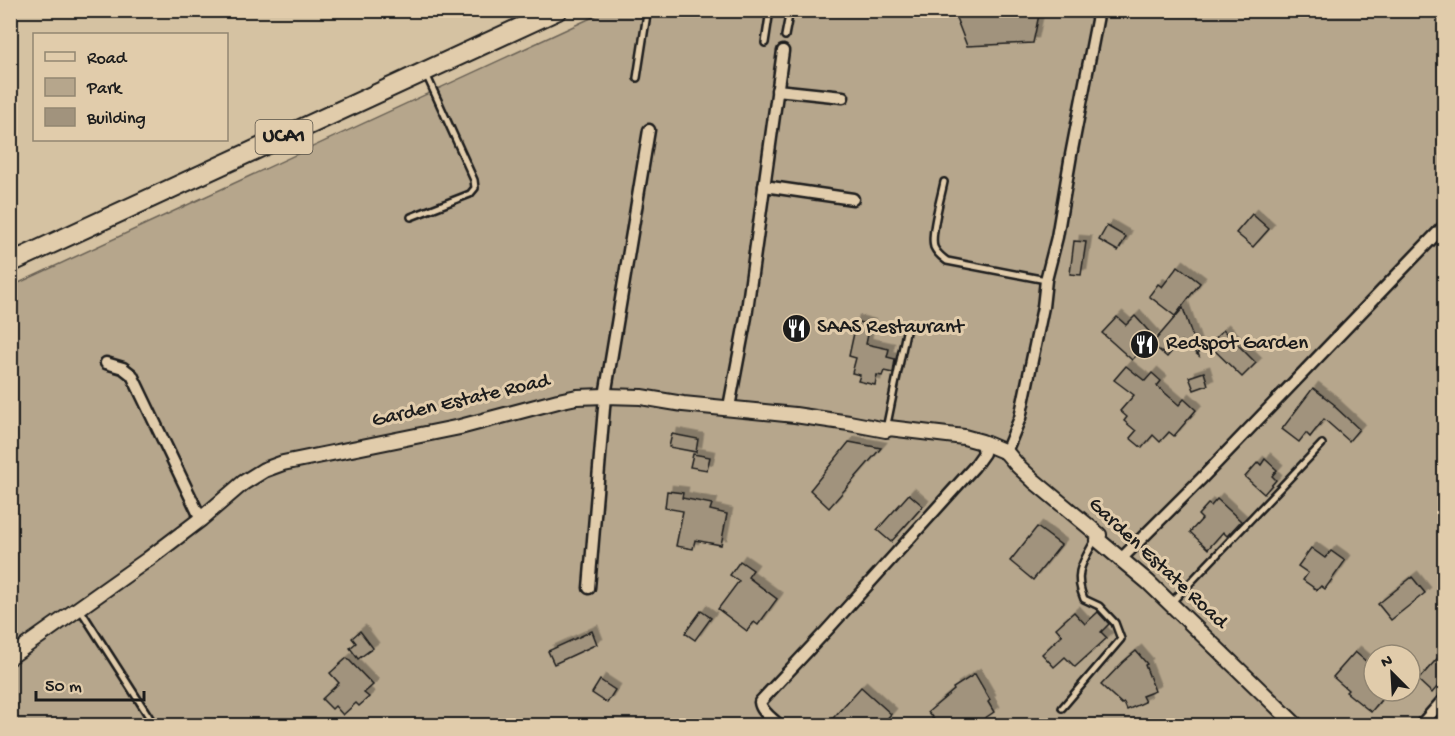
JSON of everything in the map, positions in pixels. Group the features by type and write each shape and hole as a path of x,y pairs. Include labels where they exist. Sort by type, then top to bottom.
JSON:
{"main road":[{"name":"UCA1","path":"10,263 558,10"}],"street":[{"path":"1006,452 1020,418 1043,307 1046,280 1057,237 1099,10"},
{"path":"729,407 746,317 783,51"},
{"path":"777,90 843,97"},
{"path":"589,588 605,396 649,130"},
{"path":"764,186 853,199"},
{"path":"1120,560 1444,226"},
{"path":"106,363 123,368 132,375 201,519"},
{"name":"Garden Estate Road","path":"10,657 147,560 201,519 243,483 264,470 283,463 460,427 558,400 577,397 641,397 849,423 886,430 889,428 941,433 982,442 1006,452 1034,481 1099,535 1098,540 1148,582 1297,726"},
{"path":"780,726 762,709 760,702 974,467 984,453 982,442"},
{"path":"1420,726 1444,699"}],"lane":[{"path":"637,78 646,14 651,10"},
{"path":"765,43 770,10"},
{"path":"784,36 790,10"},
{"path":"411,217 470,194 475,188 474,180 425,72"},
{"path":"944,182 933,238 935,249 940,255 947,261 1046,280"},
{"path":"886,430 908,327"},
{"path":"1170,604 1322,444"},
{"path":"1062,708 1120,639 1114,622 1099,606 1084,599 1079,586 1080,566 1099,535"},
{"path":"80,609 155,726"}],"green space":[{"path":"606,11 1444,11 1444,725 11,725 10,287"}],"building":[{"path":"953,10 1040,10 1033,43 967,46"},
{"path":"1252,214 1269,229 1253,247 1236,233"},
{"path":"1107,226 1126,237 1118,251 1099,240"},
{"path":"1074,241 1086,242 1081,275 1070,274"},
{"path":"1178,266 1200,283 1175,316 1149,296 1158,284 1162,287"},
{"path":"1183,308 1199,356 1181,341 1167,357 1152,344"},
{"path":"1135,316 1154,337 1132,360 1102,333 1117,317 1126,325"},
{"path":"854,321 870,325 866,344 889,349 887,357 895,359 893,373 884,371 882,376 877,375 875,385 858,381 860,375 852,373 856,358 849,356"},
{"path":"1223,330 1256,363 1242,377 1209,345"},
{"path":"1126,366 1145,381 1152,373 1161,381 1157,386 1179,405 1184,399 1196,410 1174,436 1169,432 1160,442 1153,435 1142,448 1130,438 1136,431 1124,421 1127,417 1120,411 1134,395 1114,380"},
{"path":"1204,372 1208,385 1194,390 1189,377"},
{"path":"1313,388 1335,405 1359,429 1349,441 1324,419 1310,437 1306,433 1299,442 1282,429"},
{"path":"672,434 698,439 696,452 669,447"},
{"path":"849,442 881,448 829,508 810,490"},
{"path":"693,454 710,457 707,470 690,467"},
{"path":"1265,459 1277,470 1272,476 1276,480 1264,494 1245,477 1258,462 1261,465"},
{"path":"667,491 683,493 682,498 712,504 710,510 727,514 721,545 695,540 693,549 676,546 683,511 665,508"},
{"path":"909,494 923,506 891,542 877,530"},
{"path":"1217,499 1241,521 1227,536 1223,532 1208,549 1190,532 1202,519 1198,515 1208,504 1211,506"},
{"path":"1037,527 1061,545 1033,580 1010,561"},
{"path":"1311,548 1325,558 1331,551 1345,561 1325,589 1321,586 1317,590 1303,580 1308,573 1298,566"},
{"path":"740,561 753,570 748,577 777,599 758,625 754,622 747,631 718,609 739,581 730,575"},
{"path":"1412,577 1425,593 1391,620 1378,604"},
{"path":"701,611 711,618 695,640 685,633"},
{"path":"1074,612 1085,624 1098,612 1109,624 1101,632 1107,638 1075,667 1065,657 1054,667 1042,654 1062,635 1056,628"},
{"path":"360,631 373,648 358,659 350,648 356,643 352,638"},
{"path":"592,631 597,644 554,664 548,651"},
{"path":"1136,651 1147,664 1145,665 1155,691 1142,696 1145,702 1127,710 1124,703 1122,704 1101,685"},
{"path":"1444,651 1444,679 1432,693 1422,684 1422,676"},
{"path":"1355,652 1362,658 1362,703 1378,703 1371,712 1346,692 1348,690 1333,677"},
{"path":"347,658 373,685 364,693 369,697 359,706 356,703 343,715 335,706 332,709 322,699 339,683 330,673"},
{"path":"975,674 994,712 973,726 939,726 928,712 954,690 953,688"},
{"path":"600,680 615,690 607,703 592,693"},
{"path":"861,687 891,714 881,726 826,726"}],"place":[{"name":"SAAS Restaurant","path":"796,328"},
{"name":"Redspot Garden","path":"1145,344"}]}
